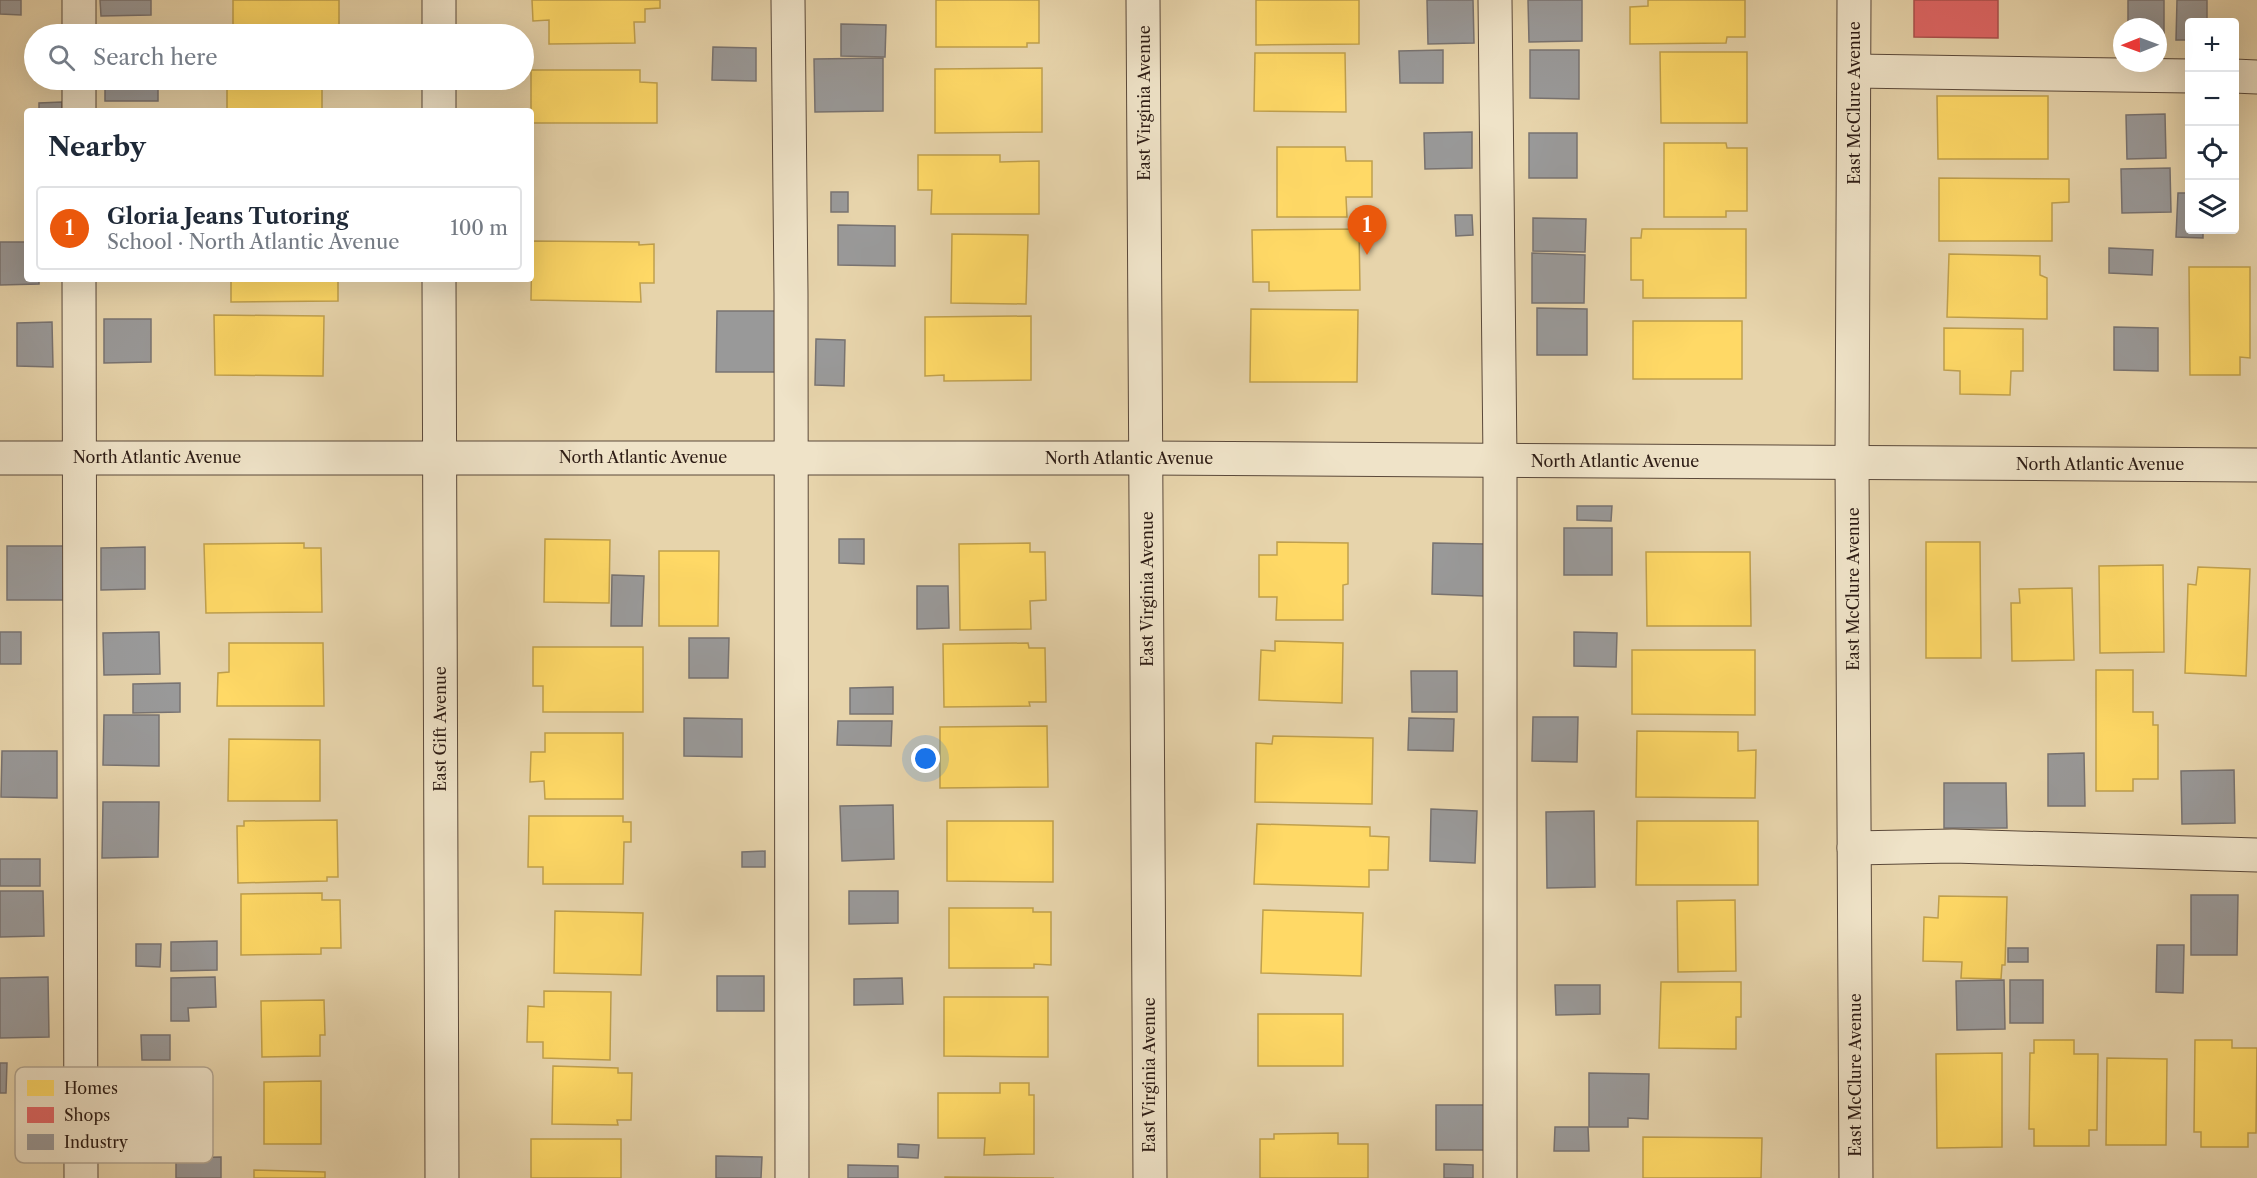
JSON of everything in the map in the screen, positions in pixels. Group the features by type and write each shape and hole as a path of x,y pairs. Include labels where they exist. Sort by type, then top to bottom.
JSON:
{"street":[{"path":"79,0 79,24"},
{"path":"439,0 439,24"},
{"path":"788,0 792,1178"},
{"name":"East Virginia Avenue","path":"1143,0 1150,1178"},
{"path":"1495,0 1500,460 1500,1178"},
{"name":"East McClure Avenue","path":"1854,0 1852,462 1856,1178"},
{"path":"1855,71 2185,76"},
{"path":"2239,76 2257,77"},
{"path":"79,90 79,108"},
{"path":"439,90 439,108"},
{"path":"79,282 81,1067"},
{"name":"East Gift Avenue","path":"439,282 442,1178"},
{"name":"North Atlantic Avenue","path":"0,458 1146,458 2257,465"},
{"path":"1854,848 1953,846 2257,855"},
{"path":"81,1163 81,1178"}],"building: Homes":[{"path":"233,0 339,0 339,24 233,24"},
{"path":"532,0 660,0 660,8 645,9 645,22 634,22 635,43 549,44 549,20 533,21"},
{"path":"936,0 1039,0 1039,43 1027,43 1027,47 936,47"},
{"path":"1256,0 1359,0 1359,44 1256,45"},
{"path":"1648,0 1745,0 1745,37 1727,37 1726,43 1630,44 1630,7 1648,6"},
{"path":"1660,52 1747,52 1747,123 1661,123"},
{"path":"1255,53 1345,53 1346,112 1254,111"},
{"path":"1042,68 1042,132 935,133 935,69"},
{"path":"534,70 640,70 640,82 657,83 657,123 534,123 534,108 531,108"},
{"path":"227,90 322,90 322,108 227,108"},
{"path":"1937,96 2048,96 2048,159 1938,159"},
{"path":"1664,143 1726,143 1727,148 1747,148 1747,211 1726,211 1726,217 1664,217"},
{"path":"1277,147 1345,147 1346,161 1372,161 1372,197 1346,197 1347,217 1277,217"},
{"path":"918,155 1000,155 1000,162 1039,161 1039,214 931,214 932,190 918,190"},
{"path":"1939,178 2069,179 2069,202 2052,203 2052,241 1939,241"},
{"path":"1359,229 1360,290 1269,291 1269,282 1253,282 1252,230"},
{"path":"1642,229 1746,229 1746,298 1643,298 1643,280 1631,280 1631,238 1641,238"},
{"path":"952,234 1028,235 1026,304 951,303"},
{"path":"534,241 654,244 654,283 640,283 641,302 531,300 531,282 534,282"},
{"path":"1949,254 2040,256 2040,275 2047,278 2047,319 1947,317"},
{"path":"2189,267 2250,267 2250,358 2240,357 2240,375 2190,375"},
{"path":"231,282 338,282 338,301 231,302"},
{"path":"1251,309 1358,310 1357,382 1250,382"},
{"path":"214,315 324,316 323,376 215,375"},
{"path":"1031,316 1031,380 944,381 944,375 925,376 925,317"},
{"path":"1633,321 1742,321 1742,379 1633,379"},
{"path":"1944,328 2023,329 2023,371 2011,371 2010,395 1960,394 1960,371 1944,370"},
{"path":"545,539 610,540 609,603 544,602"},
{"path":"1277,542 1348,543 1348,584 1343,585 1343,620 1276,620 1277,597 1259,597 1259,555 1277,555"},
{"path":"1926,542 1980,542 1981,658 1926,658"},
{"path":"304,543 304,548 321,548 322,612 206,613 204,544"},
{"path":"1030,543 1030,552 1045,552 1046,600 1030,601 1031,629 960,630 959,544"},
{"path":"659,551 719,551 718,626 659,626"},
{"path":"1646,552 1750,552 1751,626 1647,626"},
{"path":"2163,565 2164,652 2100,653 2099,566"},
{"path":"2198,567 2250,569 2246,676 2185,673 2188,584 2196,585"},
{"path":"2072,588 2074,660 2012,661 2011,603 2020,603 2019,589"},
{"path":"1275,641 1343,643 1342,703 1259,700 1261,650 1275,651"},
{"path":"229,643 323,643 324,706 217,706 218,673 229,672"},
{"path":"1028,643 1029,648 1045,648 1046,702 1029,702 1030,706 944,707 943,644"},
{"path":"533,647 643,647 643,712 543,712 543,686 533,686"},
{"path":"1632,650 1755,650 1755,715 1632,714"},
{"path":"2096,670 2133,670 2133,712 2153,712 2153,725 2158,725 2158,779 2133,779 2133,791 2096,791"},
{"path":"1047,726 1048,787 940,788 940,727"},
{"path":"1637,731 1738,732 1738,751 1756,750 1755,798 1636,797"},
{"path":"545,733 623,733 623,799 545,799 544,781 530,782 531,752 545,752"},
{"path":"1273,736 1373,738 1372,804 1255,802 1256,743 1272,744"},
{"path":"229,739 320,740 320,801 228,801"},
{"path":"529,816 623,816 623,822 631,822 631,842 624,842 623,884 543,884 543,867 528,867"},
{"path":"337,820 338,877 327,877 327,881 238,883 237,826 244,826 244,821"},
{"path":"947,821 1053,821 1053,882 947,881"},
{"path":"1637,821 1758,821 1758,885 1636,885"},
{"path":"1257,824 1370,827 1370,836 1389,837 1388,870 1369,870 1369,887 1254,884"},
{"path":"322,893 322,900 340,900 341,948 321,948 321,954 241,955 241,894"},
{"path":"1939,896 2007,897 2005,965 2002,965 2001,979 1961,978 1962,962 1923,961 1924,917 1938,918"},
{"path":"1735,900 1736,971 1678,972 1677,901"},
{"path":"949,908 1033,908 1033,912 1051,912 1051,965 1034,964 1034,968 949,968"},
{"path":"1263,910 1363,913 1361,976 1261,973"},
{"path":"555,911 643,913 641,975 554,973"},
{"path":"1661,982 1741,982 1741,1017 1736,1017 1736,1049 1659,1048"},
{"path":"544,991 611,992 610,1060 543,1058 543,1042 527,1042 528,1006 544,1007"},
{"path":"944,997 1048,997 1048,1057 944,1056"},
{"path":"324,1000 325,1035 320,1035 320,1056 262,1057 261,1001"},
{"path":"1258,1014 1343,1014 1343,1066 1258,1066"},
{"path":"2034,1040 2074,1040 2074,1054 2098,1054 2097,1130 2089,1130 2089,1146 2034,1146 2034,1129 2029,1129 2030,1053 2034,1053"},
{"path":"2195,1040 2232,1040 2232,1048 2257,1048 2256,1133 2248,1133 2248,1147 2201,1147 2201,1132 2194,1132"},
{"path":"2002,1053 2002,1147 1937,1148 1936,1054"},
{"path":"2107,1058 2167,1059 2166,1145 2106,1145"},
{"path":"553,1066 618,1068 618,1073 632,1073 631,1120 617,1120 618,1125 552,1124"},
{"path":"321,1081 321,1144 264,1144 264,1082"},
{"path":"1000,1083 1029,1083 1029,1095 1034,1095 1034,1154 984,1155 985,1138 938,1138 938,1093 1000,1093"},
{"path":"1338,1133 1338,1144 1368,1144 1368,1178 1260,1178 1260,1139 1274,1139 1274,1134"},
{"path":"1643,1137 1762,1138 1761,1178 1643,1178"},
{"path":"531,1139 621,1139 621,1178 531,1178"},
{"path":"254,1170 325,1172 325,1178 254,1178"},
{"path":"945,1177 1054,1178 945,1178"}],"building: Shops":[{"path":"1914,0 1998,0 1998,38 1914,37"}],"building: Industry":[{"path":"0,0 21,0 21,15 0,14"},
{"path":"100,0 151,0 151,15 101,16"},
{"path":"1427,0 1473,0 1474,43 1428,44"},
{"path":"1528,0 1582,0 1582,41 1529,42"},
{"path":"2128,0 2164,0 2164,18 2128,18"},
{"path":"2177,0 2207,0 2207,18 2185,18 2185,40 2176,40"},
{"path":"841,24 886,25 885,57 841,56"},
{"path":"713,47 756,48 756,81 712,80"},
{"path":"1443,50 1443,83 1400,83 1399,51"},
{"path":"1530,50 1579,50 1579,99 1530,98"},
{"path":"883,58 883,111 815,112 814,59"},
{"path":"105,90 158,90 158,101 105,101"},
{"path":"62,102 62,108 39,108 39,103"},
{"path":"2165,114 2166,158 2127,159 2126,115"},
{"path":"1472,132 1472,168 1425,169 1424,133"},
{"path":"1529,133 1577,133 1577,178 1529,178"},
{"path":"2170,168 2171,212 2122,213 2121,169"},
{"path":"831,192 848,192 848,212 831,212"},
{"path":"2178,193 2185,193 2185,234 2203,234 2203,238 2176,237"},
{"path":"1455,215 1472,215 1473,235 1456,236"},
{"path":"1533,218 1586,219 1585,252 1533,251"},
{"path":"838,225 895,226 895,266 838,265"},
{"path":"0,242 24,242 24,282 39,282 39,284 0,285"},
{"path":"2109,248 2153,250 2152,275 2109,273"},
{"path":"1532,253 1585,255 1584,303 1532,303"},
{"path":"1537,308 1587,309 1587,355 1537,355"},
{"path":"717,311 775,311 775,372 716,372"},
{"path":"104,319 151,319 151,362 104,363"},
{"path":"52,322 53,367 17,366 17,323"},
{"path":"2114,327 2158,328 2158,371 2114,370"},
{"path":"816,339 845,340 844,386 815,385"},
{"path":"1577,506 1612,506 1611,521 1577,520"},
{"path":"1564,528 1612,528 1612,575 1564,575"},
{"path":"839,539 864,539 864,564 839,563"},
{"path":"1433,543 1485,544 1484,596 1432,594"},
{"path":"7,546 64,546 63,600 7,600"},
{"path":"145,547 145,589 101,590 101,548"},
{"path":"612,575 644,576 642,626 611,626"},
{"path":"917,586 948,586 949,628 917,629"},
{"path":"0,632 21,632 21,664 0,664"},
{"path":"159,632 160,674 104,675 103,633"},
{"path":"1574,632 1617,633 1616,667 1574,666"},
{"path":"689,638 729,638 728,678 689,678"},
{"path":"1411,671 1457,671 1457,712 1412,712"},
{"path":"180,683 180,712 133,713 133,684"},
{"path":"893,687 893,714 850,714 850,688"},
{"path":"104,715 159,715 159,766 103,765"},
{"path":"1533,717 1578,717 1577,762 1532,761"},
{"path":"684,718 742,719 742,757 684,756"},
{"path":"1409,718 1454,719 1453,751 1408,750"},
{"path":"838,721 892,721 891,746 837,745"},
{"path":"2,751 57,751 57,798 1,797"},
{"path":"2084,753 2085,806 2048,806 2048,754"},
{"path":"2234,770 2235,823 2182,824 2181,771"},
{"path":"1944,783 2006,783 2007,828 1944,828"},
{"path":"103,802 159,802 158,857 102,858"},
{"path":"893,805 894,859 842,861 840,806"},
{"path":"1431,809 1477,811 1475,863 1430,861"},
{"path":"1594,811 1595,887 1547,888 1546,812"},
{"path":"765,851 765,867 742,867 742,852"},
{"path":"0,859 40,859 40,886 0,886"},
{"path":"0,891 43,891 44,936 0,937"},
{"path":"849,891 898,891 898,923 849,924"},
{"path":"2191,895 2238,895 2237,955 2191,955"},
{"path":"217,941 217,970 171,971 171,942"},
{"path":"136,944 161,944 160,967 136,966"},
{"path":"2157,945 2184,945 2183,993 2156,992"},
{"path":"2008,948 2028,948 2028,962 2008,962"},
{"path":"717,976 764,976 764,1011 717,1011"},
{"path":"48,977 49,1037 0,1038 0,978"},
{"path":"215,977 216,1007 188,1008 189,1021 171,1021 171,978"},
{"path":"902,978 903,1004 854,1005 854,979"},
{"path":"2004,980 2005,1029 1957,1030 1956,981"},
{"path":"2010,980 2043,980 2043,1023 2010,1023"},
{"path":"1555,985 1600,985 1600,1014 1556,1015"},
{"path":"141,1035 170,1035 170,1060 142,1060"},
{"path":"0,1063 7,1063 6,1093 0,1093"},
{"path":"1589,1073 1649,1074 1648,1119 1628,1118 1628,1127 1589,1127"},
{"path":"1436,1105 1487,1105 1487,1150 1436,1150"},
{"path":"1555,1127 1588,1127 1589,1151 1554,1151"},
{"path":"898,1144 919,1145 918,1158 898,1157"},
{"path":"716,1156 762,1157 761,1178 716,1178"},
{"path":"213,1157 221,1157 221,1178 176,1178 176,1163 213,1163"},
{"path":"1444,1164 1473,1165 1473,1178 1444,1178"},
{"path":"848,1165 898,1166 898,1178 848,1178"}],"place":[{"name":"Gloria Jeans Tutoring","path":"1367,255"}]}
